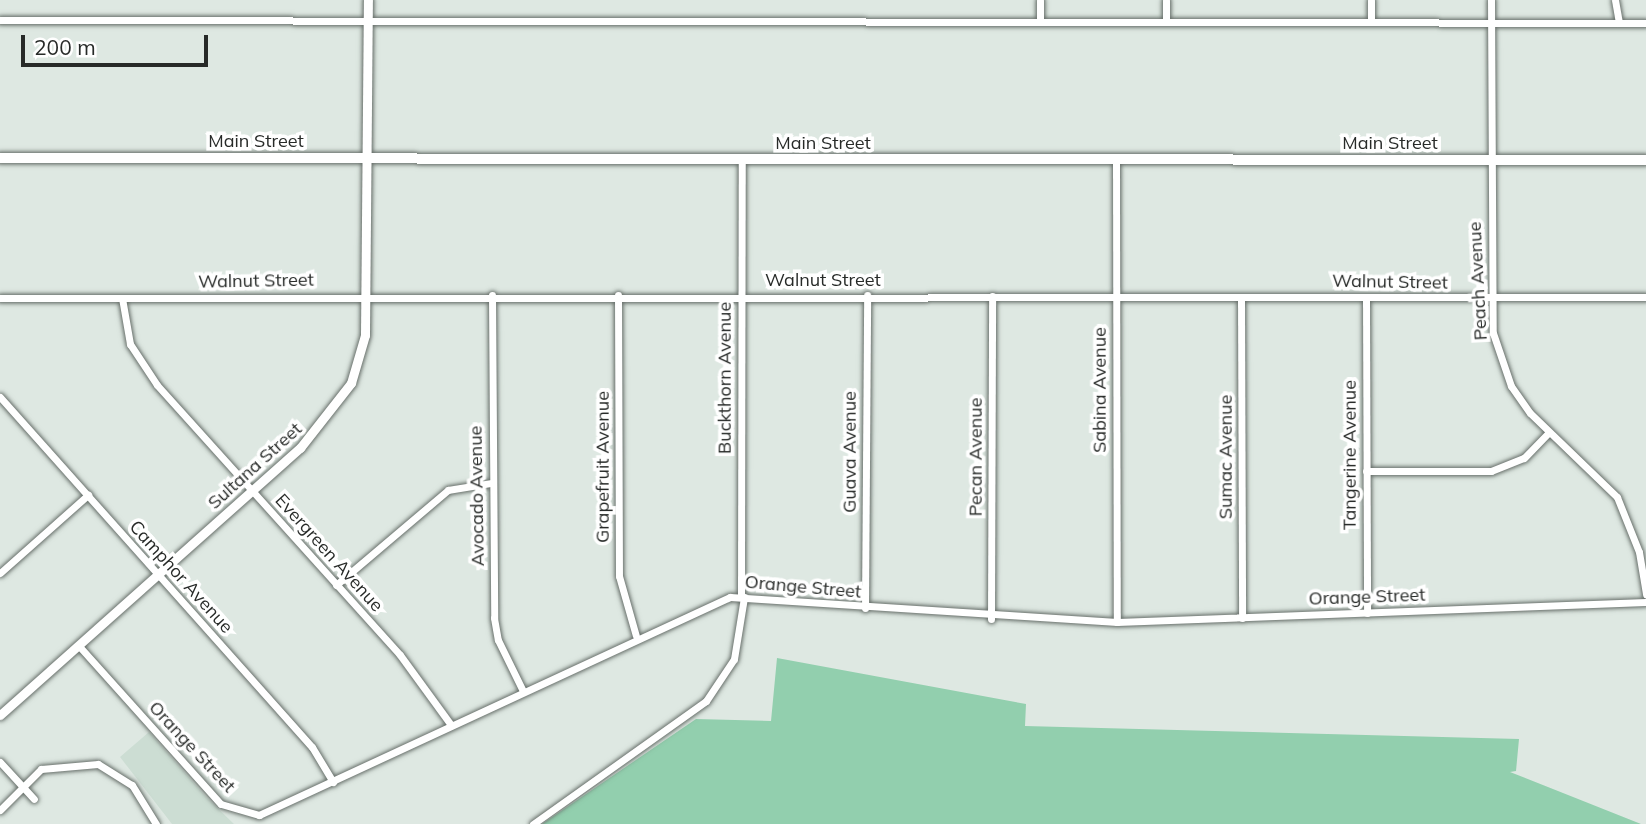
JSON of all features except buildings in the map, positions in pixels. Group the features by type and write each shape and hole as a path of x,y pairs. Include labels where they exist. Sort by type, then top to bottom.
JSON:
{"main road":[{"name":"Main Street","path":"0,158 1646,160"}],"street":[{"name":"Sultana Street","path":"0,715 252,492 342,400 363,351 366,296 368,0"},
{"path":"1040,0 1040,22"},
{"path":"1166,0 1166,22"},
{"path":"1371,0 1371,22"},
{"name":"Peach Avenue","path":"1491,0 1491,299 1501,362 1548,433 1617,497 1637,547 1646,594"},
{"path":"1615,0 1619,23"},
{"path":"0,20 1646,23"},
{"name":"Buckthorn Avenue","path":"533,824 706,701 734,659 743,597 742,159"},
{"name":"Sabina Avenue","path":"1116,159 1117,622"},
{"name":"Walnut Street","path":"0,298 492,295 1116,295 1491,299 1646,297"},
{"name":"Avocado Avenue","path":"492,295 491,483 494,618 523,691"},
{"name":"Grapefruit Avenue","path":"618,295 619,576 636,636"},
{"name":"Guava Avenue","path":"865,608 867,295"},
{"name":"Pecan Avenue","path":"991,619 992,296"},
{"name":"Sumac Avenue","path":"1241,297 1241,618"},
{"name":"Tangerine Avenue","path":"1366,297 1367,613"},
{"name":"Evergreen Avenue","path":"122,298 130,344 150,375 409,666 451,725"},
{"name":"Camphor Avenue","path":"0,397 312,747 333,782"},
{"path":"1367,471 1491,471 1524,458 1548,433"},
{"path":"336,585 448,490 491,483"},
{"path":"0,573 88,495"},
{"name":"Orange Street","path":"79,646 234,811 270,813 709,602 743,597 991,619 1117,622 1646,602"},
{"path":"0,762 34,799"},
{"path":"0,810 41,769 98,764 132,785 156,824"}],"shaded area":[{"path":"149,732 206,797 234,824 172,824 120,757"}],"green space":[{"path":"777,658 1026,704 1025,726 1519,739 1516,771 1510,772 1641,824 542,824 696,719 771,721"}]}
